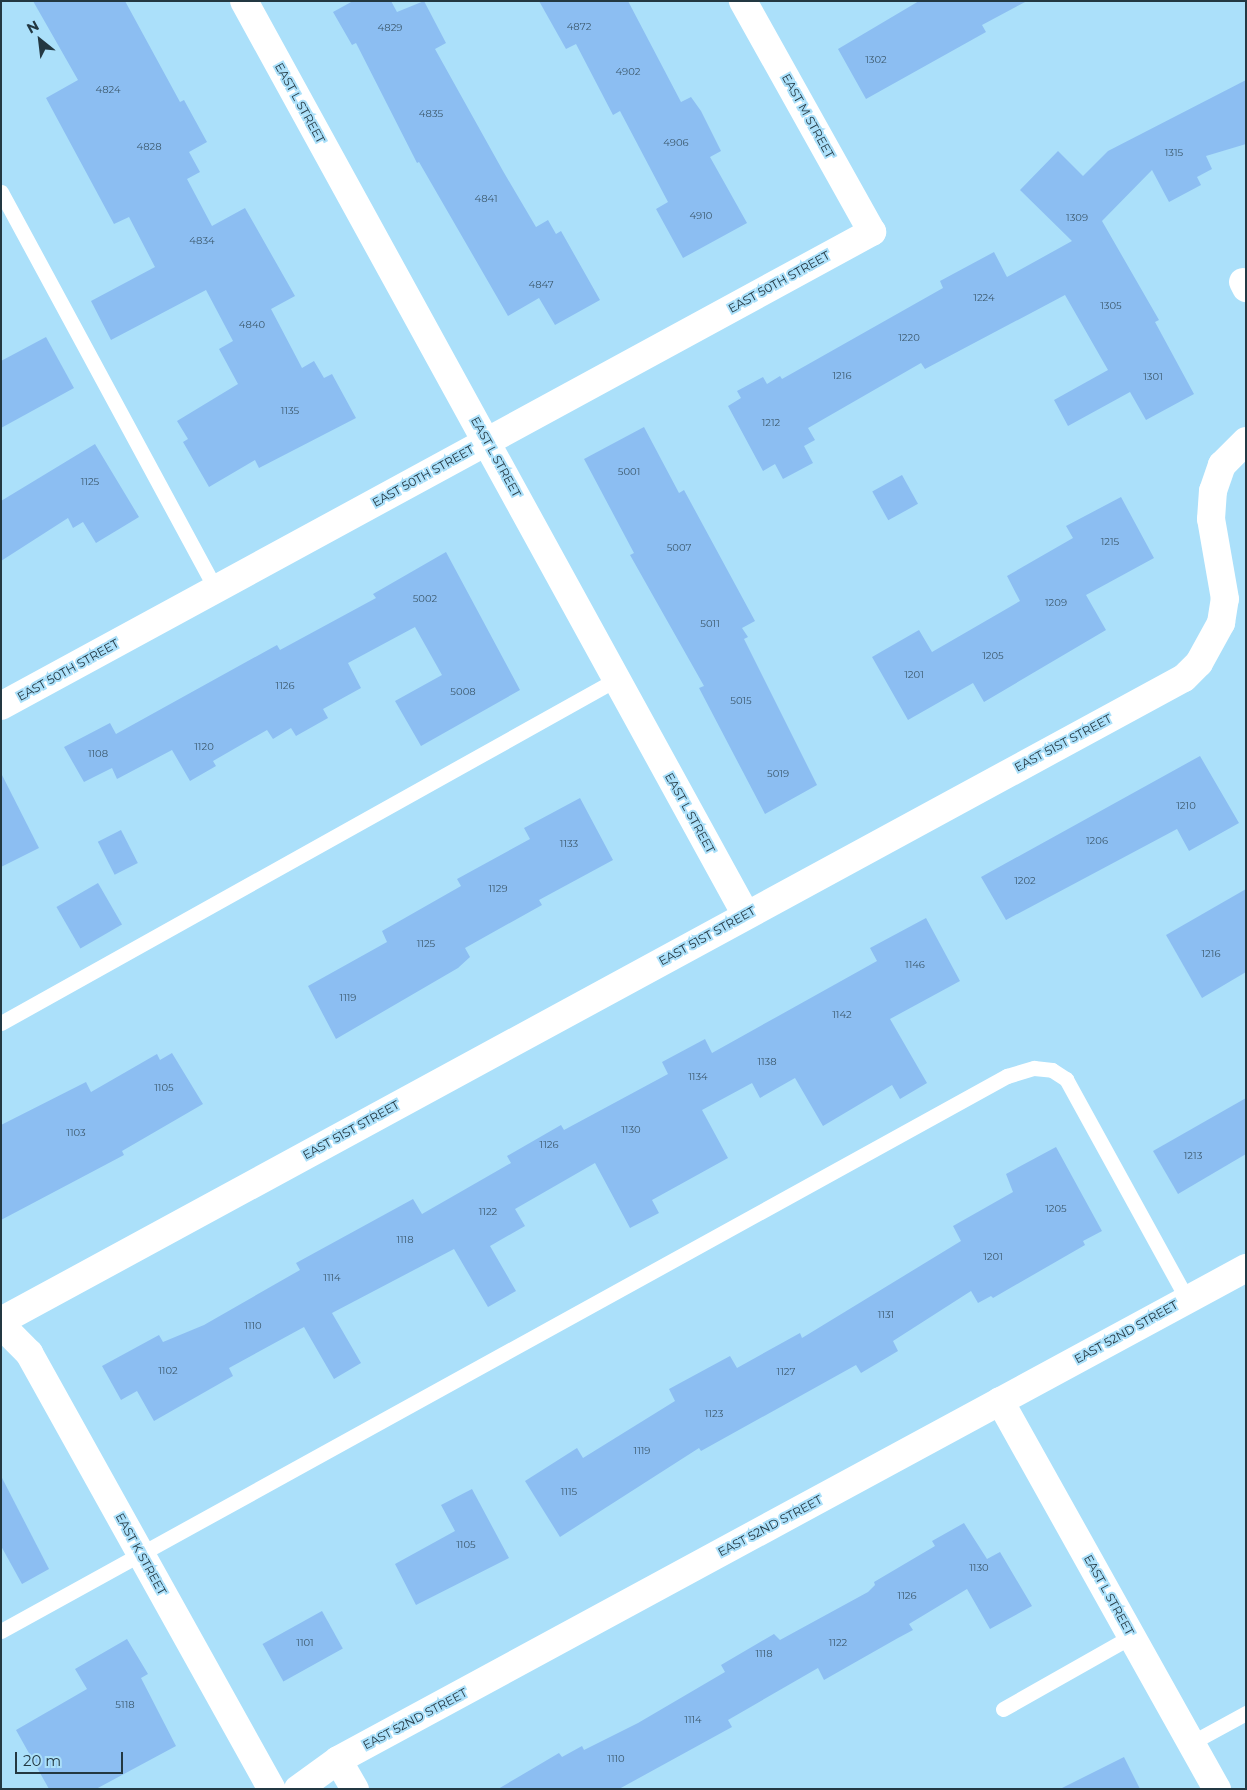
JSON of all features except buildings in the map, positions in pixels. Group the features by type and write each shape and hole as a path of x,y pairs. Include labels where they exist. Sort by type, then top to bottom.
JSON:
{"street":[{"name":"EAST L STREET","path":"244,1 746,915"},
{"name":"EAST M STREET","path":"743,1 872,232"},
{"name":"EAST 50TH STREET","path":"1,706 872,232"},
{"name":"EAST 51ST STREET","path":"1,1321 1190,672 1212,644 1221,622 1225,599 1211,519 1213,491 1222,465 1246,441"},
{"name":"EAST 52ND STREET","path":"298,1789 338,1760 1246,1268"},
{"name":"EAST K STREET","path":"1,1325 29,1353 272,1789"},
{"name":"EAST L STREET","path":"1000,1401 1217,1789"},
{"path":"338,1760 355,1789"}],"lane":[{"path":"1,192 216,589"},
{"path":"1,1023 617,679"},
{"path":"1,1631 1007,1076 1034,1068 1052,1070 1066,1079 1187,1300"},
{"path":"1003,1709 1132,1636"},
{"path":"1191,1743 1246,1713"}]}
